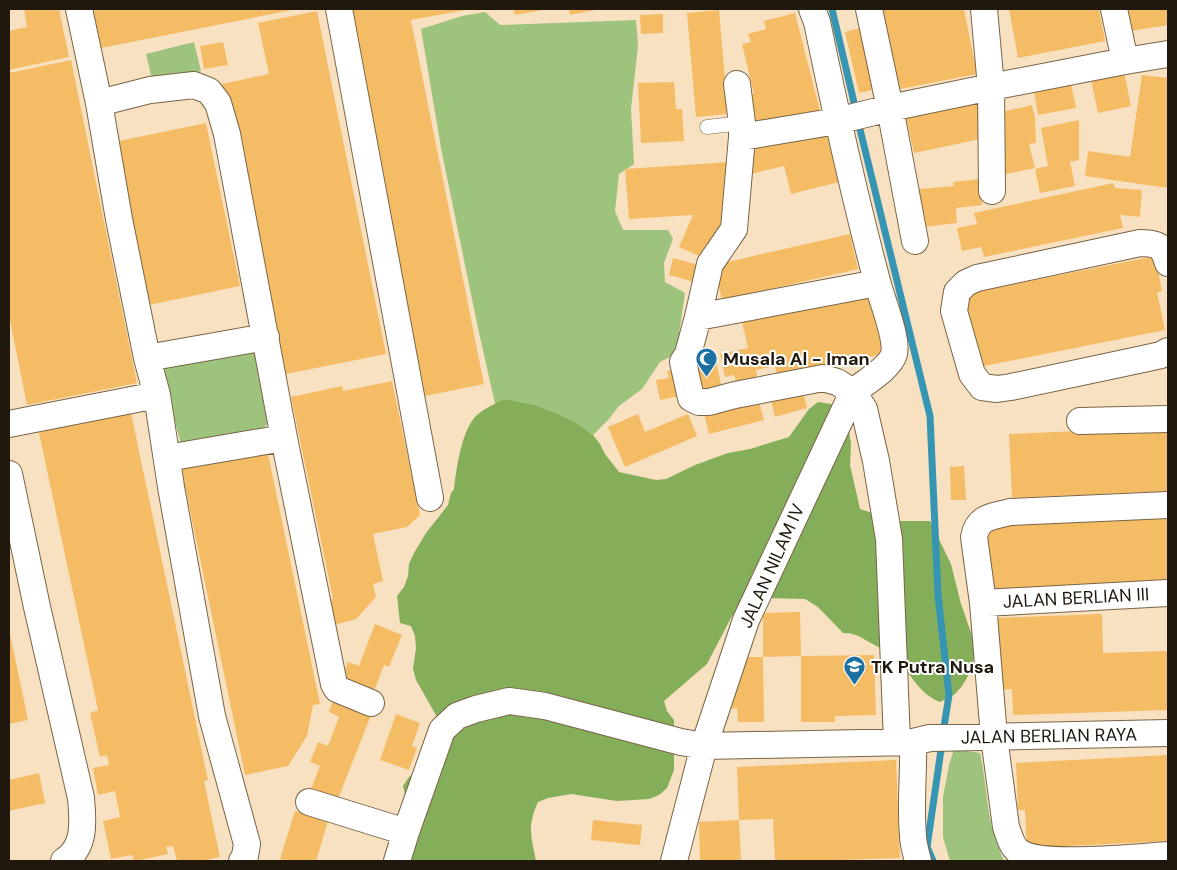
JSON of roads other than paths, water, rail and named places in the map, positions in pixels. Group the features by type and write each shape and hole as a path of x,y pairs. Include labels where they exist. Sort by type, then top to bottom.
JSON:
{"street":[{"path":"78,9 99,103 119,219 157,394 212,716 247,844 242,861"},
{"path":"339,9 430,498"},
{"path":"812,9 863,115 915,240"},
{"path":"853,392 886,367 894,354 895,346 877,282 863,115 869,9"},
{"path":"984,9 991,87 992,191"},
{"path":"1114,9 1125,61"},
{"path":"742,130 863,115 991,87 1168,54"},
{"path":"737,84 742,130 734,229 710,264 688,354 683,362 691,398 700,402 709,402 823,378 837,382 853,392 864,409 876,461 888,539 913,741 913,837 918,861"},
{"path":"99,103 150,90 194,85 209,91 218,103 227,134 284,438 334,684 336,689 371,703"},
{"path":"1166,249 1154,244 1140,243 977,278 966,283 957,292 954,311 972,374 982,387 997,389 1011,387 1161,355 1168,351"},
{"path":"698,317 877,282"},
{"path":"148,358 266,337"},
{"name":"JALAN NILAM IV","path":"674,861 704,746 746,620 853,392"},
{"path":"9,424 157,394"},
{"path":"1080,421 1168,419"},
{"path":"167,458 284,438"},
{"path":"9,474 36,607 80,798 82,815 81,840 72,856 64,861"},
{"path":"1168,505 1010,512 987,518 981,522 976,528 974,537 983,603 983,737 1011,840 1018,850 1030,857 1048,860 1168,855"},
{"name":"JALAN BERLIAN III","path":"983,603 1168,593"},
{"name":"JALAN BERLIAN RAYA","path":"397,861 442,730 457,716 508,701 545,706 681,742 704,746 1168,733"},
{"path":"308,802 406,832"}],"lane":[{"path":"707,127 742,130"}],"waterway":[{"path":"832,9 856,111"},
{"path":"858,121 930,416 938,595 949,695 943,733"},
{"path":"933,861 927,847 942,743"}],"place":[{"name":"Musala Al - Iman","path":"707,378"},
{"name":"TK Putra Nusa","path":"855,686"}]}
